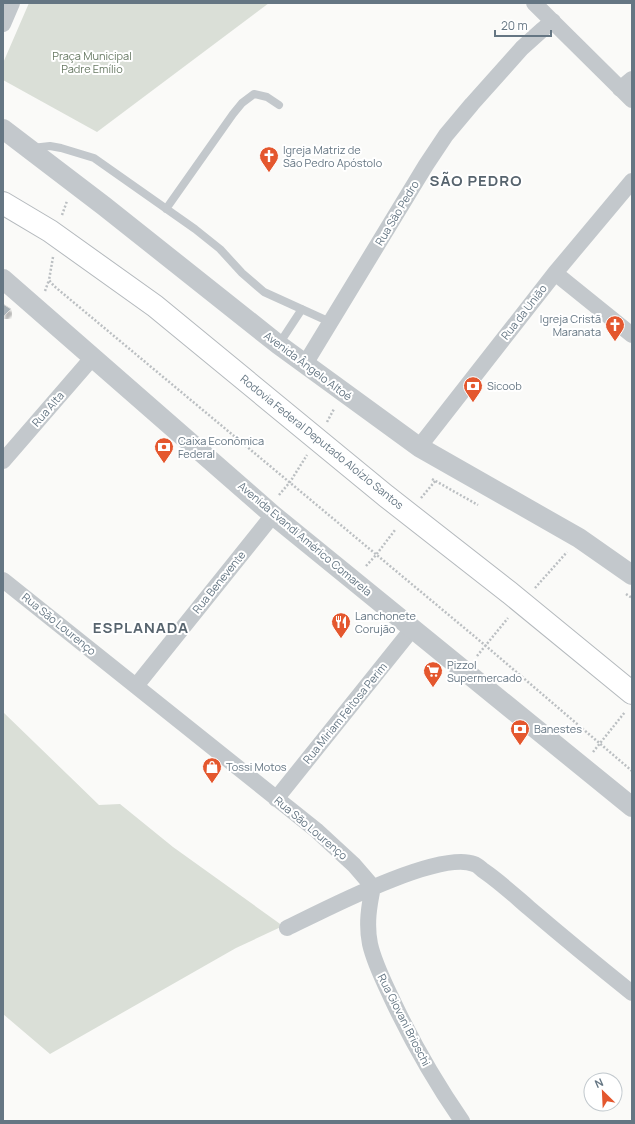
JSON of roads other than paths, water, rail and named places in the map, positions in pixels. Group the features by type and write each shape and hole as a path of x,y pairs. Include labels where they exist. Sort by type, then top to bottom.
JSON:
{"highway":[{"name":"Rodovia Federal Deputado Aloízio Santos","path":"3,203 56,235 155,306 386,496 504,588 630,701"}],"street":[{"path":"3,24 12,3"},
{"path":"534,3 626,84 632,100"},
{"name":"Rua São Pedro","path":"305,364 426,165 446,135 522,48 553,21"},
{"name":"Avenida Ângelo Altoé","path":"3,129 76,184 279,345 419,447 579,538 632,575"},
{"name":"Rua da União","path":"419,447 555,273 632,181"},
{"path":"555,273 632,335"},
{"name":"Avenida Evandi Américo Comarela","path":"3,279 273,515 632,807"},
{"name":"Rua Alta","path":"3,461 93,357"},
{"name":"Rua Benevente","path":"136,686 273,515"},
{"name":"Rua São Lourenço","path":"3,580 340,851 354,864 373,887"},
{"name":"Rua Miriam Feitosa Perim","path":"276,799 413,628"},
{"path":"286,928 373,887 434,866 458,862 474,864 494,877 632,993"},
{"name":"Rua Giovani Brioschi","path":"373,887 369,906 368,925 370,944 379,972 429,1070 462,1121"}],"lane":[{"path":"166,210 242,103 254,94 267,97 279,105"},
{"path":"29,148 50,146 94,158 195,229 220,249 253,284 264,292 330,322"},
{"path":"279,345 302,309"}],"place":[{"name":"Igreja Matriz de São Pedro Apóstolo","path":"269,173"},
{"name":"Igreja Cristã Maranata","path":"615,342"},
{"name":"Sicoob","path":"473,403"},
{"name":"Caixa Econômica Federal","path":"164,464"},
{"name":"Lanchonete Corujão","path":"341,639"},
{"name":"Pizzol Supermercado","path":"433,688"},
{"name":"Banestes","path":"520,746"},
{"name":"Tossi Motos","path":"212,784"}],"district":[{"name":"SÃO PEDRO","path":"476,181"},
{"name":"ESPLANADA","path":"141,628"}],"park label":[{"name":"Praça Municipal Padre Emílio","path":"92,62"}]}
